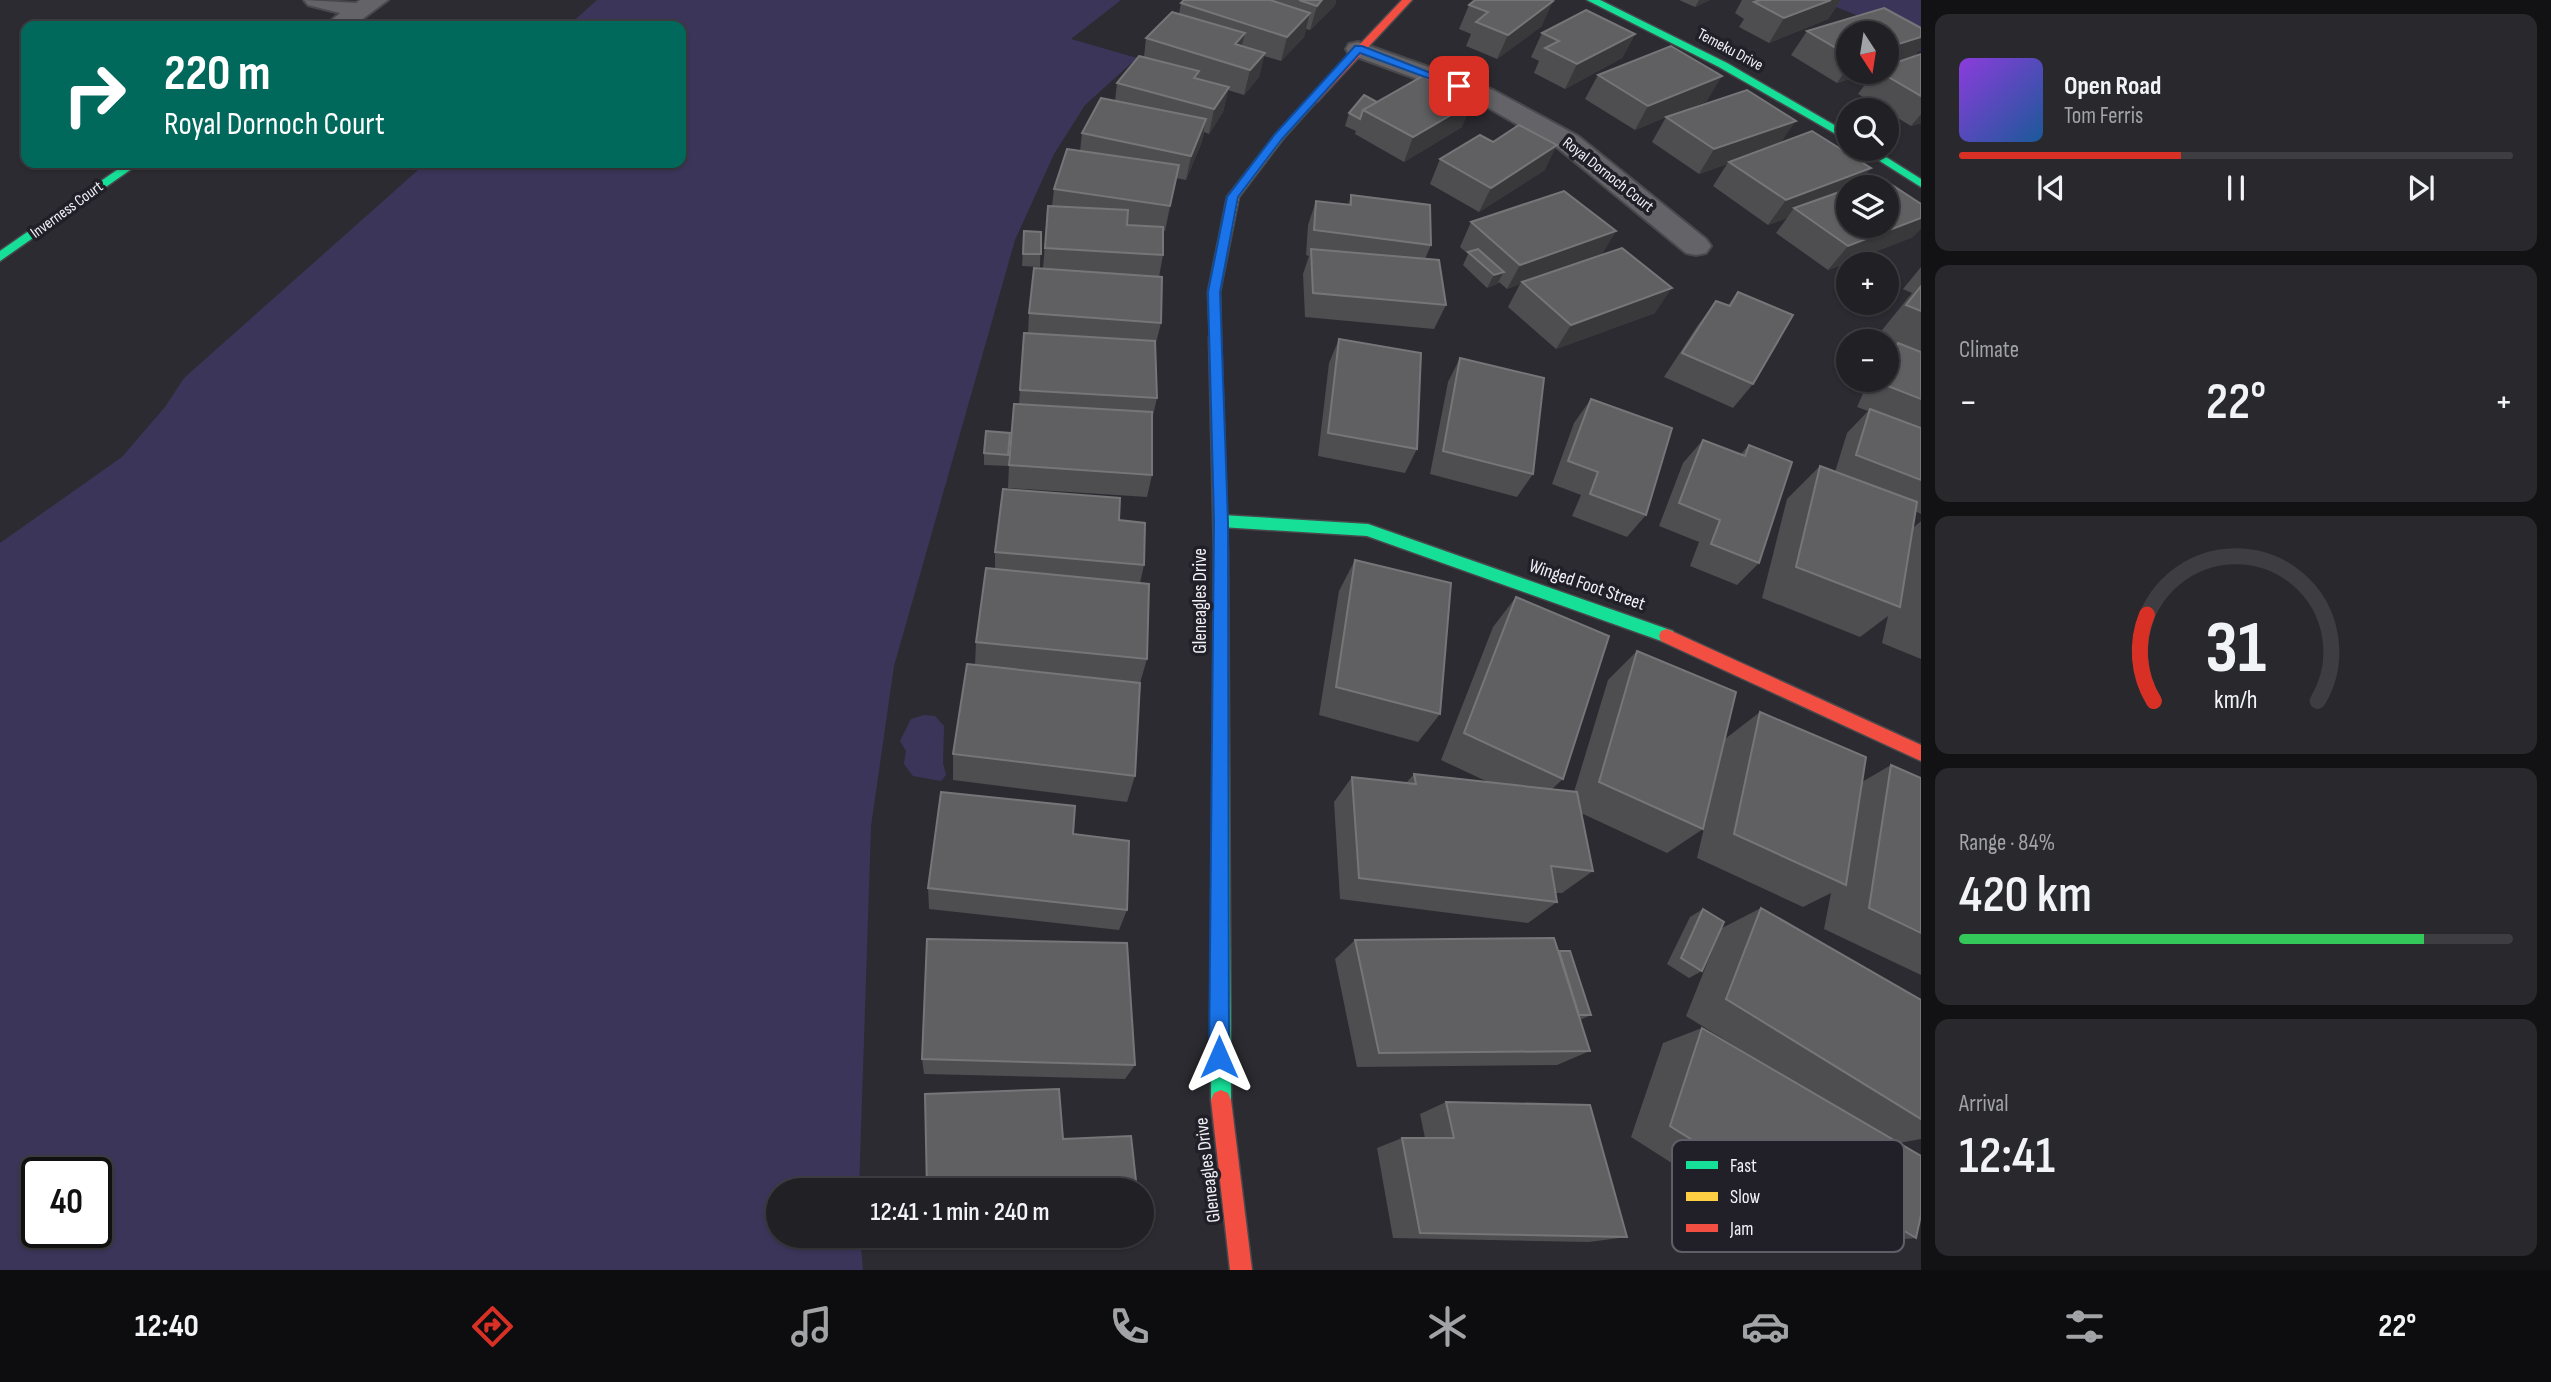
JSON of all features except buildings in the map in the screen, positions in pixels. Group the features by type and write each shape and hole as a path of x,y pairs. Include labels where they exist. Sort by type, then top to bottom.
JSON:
{"street":[{"path":"316,0 368,6"},
{"name":"Gleneagles Drive","path":"1241,1270 1219,1083 1221,522 1214,292 1233,197 1279,137 1358,49 1407,0"},
{"name":"Temeku Drive","path":"1592,0 1723,65 1836,131"},
{"path":"345,21 368,6"},
{"name":"Royal Dornoch Court","path":"1358,49 1484,95 1568,142 1696,246"},
{"path":"1885,161 1921,184"},
{"name":"Inverness Court","path":"0,257 127,168"},
{"name":"Winged Foot Street","path":"1221,522 1368,530 1646,627 1921,753"}],"shaded area":[{"path":"597,0 1121,0 1071,39 1137,58 1085,105 1054,154 1015,240 894,666 871,826 859,1178 766,1178 766,1248 861,1248 863,1270 0,1270 0,543 122,457 165,407 184,378 420,168 686,168 686,21 574,21"},
{"path":"1819,0 1921,0 1921,52 1899,38 1899,21 1871,21"},
{"path":"924,715 935,716 944,726 943,763 946,775 941,781 913,776 904,764 906,751 900,741 911,719"}],"traffic: fast":[{"path":"1592,0 1723,65 1836,131"},
{"path":"1885,161 1921,184"},
{"path":"0,257 127,168"},
{"path":"1221,521 1368,530 1667,636"},
{"path":"1221,553 1221,1100"}],"traffic: slow":[{"path":"1215,337 1214,292 1233,197 1279,137 1313,100"}],"traffic: jam":[{"path":"1313,100 1407,0"},
{"path":"1215,337 1221,553"},
{"path":"1667,636 1921,753"},
{"path":"1221,1100 1241,1270"}],"route":[{"path":"1219,1057 1221,522 1214,292 1233,197 1279,137 1358,49 1459,86"}]}
